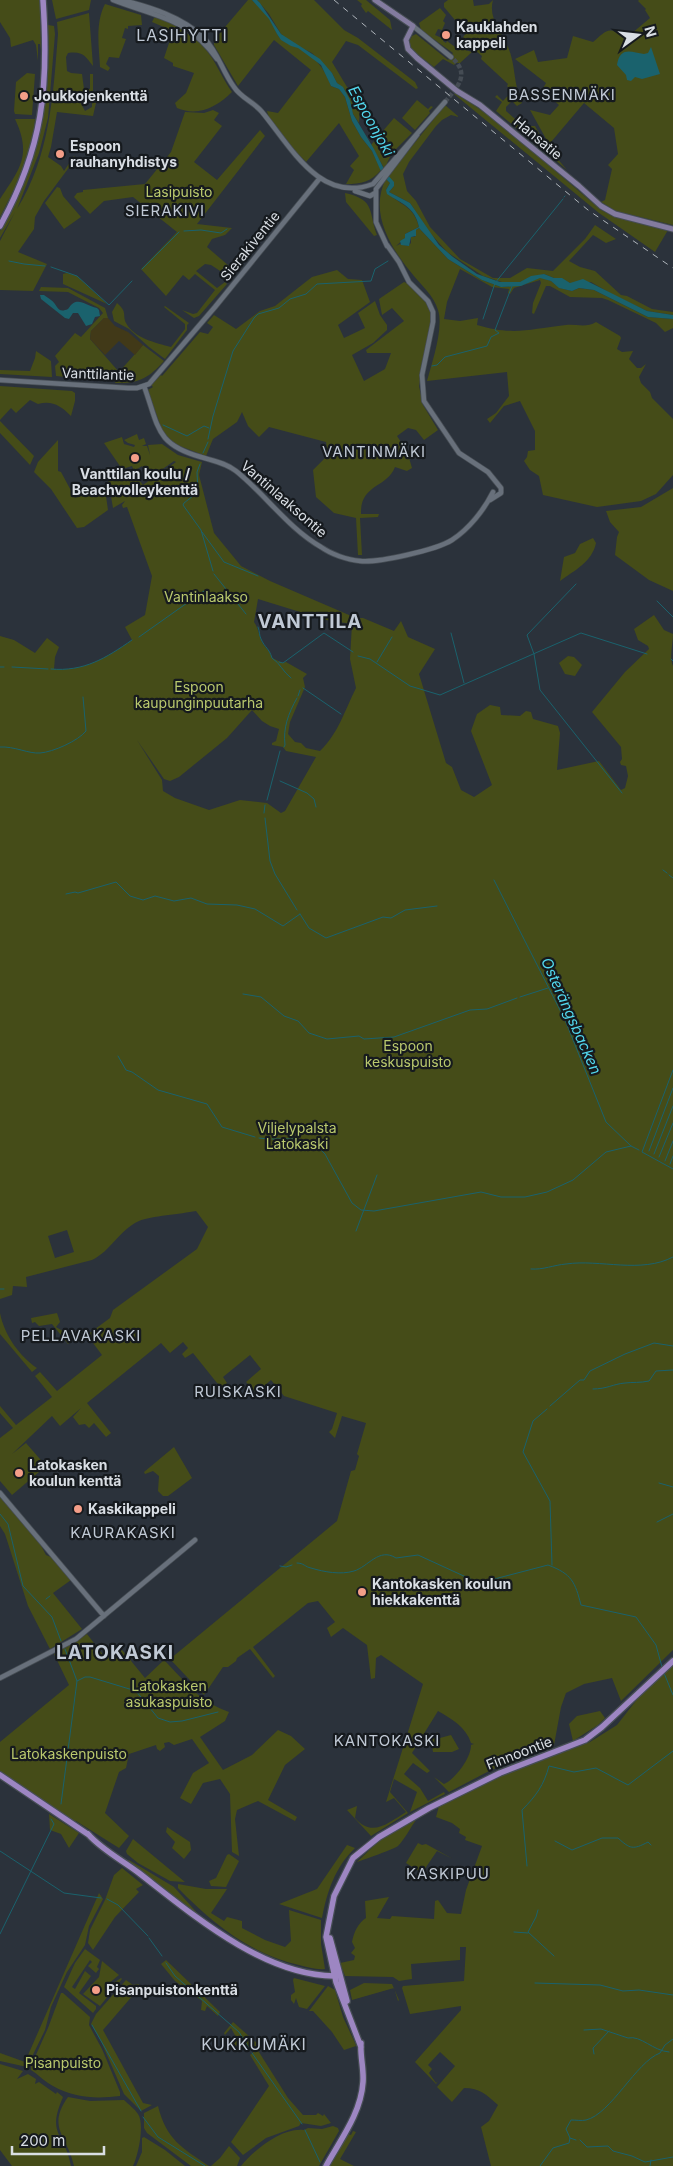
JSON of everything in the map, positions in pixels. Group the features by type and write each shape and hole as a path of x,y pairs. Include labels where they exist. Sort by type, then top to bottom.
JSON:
{"main road":[{"path":"0,226 28,166 40,124 46,61 43,0"},
{"path":"375,0 413,26"},
{"name":"Hansatie","path":"413,26 406,40 409,51 457,91 480,105 601,206 615,214 673,229"},
{"name":"Finnoontie","path":"361,2047 335,1979 326,1937 331,1904 352,1858 395,1827 478,1783 516,1766 569,1748 585,1740 602,1728 673,1661"},
{"path":"0,1775 118,1855 192,1914 198,1921 225,1940 260,1960 283,1970 335,1979"},
{"name":"Finnoontie","path":"326,2166 352,2120 361,2097 363,2077 362,2040 341,1982 330,1935 334,1904 341,1885 361,1850"}],"street":[{"path":"113,0 168,19 185,28 203,42 226,73"},
{"path":"122,0 186,23 211,46 236,90 257,106 289,147 328,184 371,191 414,136 417,135 445,102"},
{"path":"413,26 451,57"},
{"name":"Sierakiventie","path":"197,326 215,308 320,178"},
{"name":"Vantinlaaksontie","path":"144,386 161,433 172,446 178,450 232,468 307,539 332,553 361,561 438,547 461,533 489,501 495,490 491,476 483,468 462,455 423,398 422,375 433,317 428,301 407,278 378,229 371,191"},
{"name":"Vanttilantie","path":"0,380 128,388 144,386 155,378 197,326"},
{"path":"0,1493 104,1616"},
{"path":"0,1678 69,1643 195,1540"}],"green space":[{"path":"0,0 40,0 41,50 40,44 38,44 38,61 36,45 33,40 11,47 10,38 0,22"},
{"path":"52,0 91,0 89,10 56,19"},
{"path":"248,0 252,0 260,8 282,40 305,51 315,59 326,74 331,86 339,89 345,97 352,121 372,151 381,170 369,180 361,183 346,184 354,170 350,166 359,156 339,123 306,162 273,125 267,111 278,113 311,70 274,40 238,86 214,45 214,40"},
{"path":"257,0 314,0 344,30 358,38 415,82 418,88 416,89 358,45 346,41 332,62 347,87 354,92 360,103 359,123 353,114 345,90 337,83 332,73 312,53 292,43 281,34 269,14"},
{"path":"357,0 366,0 390,20 392,30 368,11 366,13 361,6 362,4"},
{"path":"448,0 473,0 474,6 489,4 493,0 492,13 511,54 517,89 522,103 517,106 512,101 506,107 506,111 523,126 535,126 545,144 567,170 541,148 541,145 539,147 496,111 502,102 495,97 497,95 503,101 512,91 507,86 508,84 481,59 482,56 476,51 483,44 480,42 473,50 463,37 468,31 462,24 460,26 444,7 444,3"},
{"path":"639,0 673,0 673,225 616,211 601,202 605,200 612,169 608,165 618,154 614,128 584,103 551,142 550,146 530,110 550,115 559,105 542,90 546,83 515,59 534,50 538,62 567,58 573,36 593,42 610,30 622,36 631,34 650,18"},
{"path":"105,4 141,15 142,25 128,26 128,29 125,28 122,38 126,39 119,58 109,57 106,64 110,68 108,71 100,67 99,27"},
{"path":"440,8 446,15 443,21 445,23 442,30 438,29 435,35 444,39 443,41 446,43 447,41 455,47 472,52 460,63 454,65 443,59 434,67 412,50 409,42 412,36 416,34 448,60 453,53 421,30 419,23"},
{"path":"89,13 93,66 86,57 80,54 68,53 66,57 67,71 82,74 84,89 90,89 90,74 93,74 93,95 82,94 79,100 85,111 92,107 92,102 96,103 93,116 57,112 48,157 61,166 64,171 74,156 76,158 44,201 35,217 34,229 18,252 47,264 33,291 0,290 0,241 15,212 0,238 0,231 24,182 40,132 45,107 49,53 48,25 54,26 55,34 48,118 39,153 17,209 37,168 48,125 56,57 57,22"},
{"path":"157,17 181,28 201,44 212,58 232,92 220,102 207,109 185,111 177,108 175,103 186,93 194,73 173,66 173,63 164,58 173,31 152,22"},
{"name":"Joukkojenkenttä","path":"27,73 35,74 32,115 15,114 16,82"},
{"path":"456,93 497,121 601,210 615,217 668,230 655,252 599,213 454,94"},
{"path":"417,100 428,109 431,106 433,107 415,130 402,118"},
{"path":"445,105 459,117 451,115 436,126 409,162 403,174 407,191 416,201 430,227 460,259 493,278 510,278 527,268 553,271 585,239 595,225 616,239 606,243 593,235 569,261 580,267 595,271 621,295 627,296 652,309 673,312 673,315 647,311 591,282 570,283 544,274 520,282 505,283 483,276 447,252 430,233 410,203 389,192 394,186 371,145 394,118 412,133 392,153 387,163 393,170"},
{"name":"Lasipuisto","path":"213,110 219,113 214,120 222,126 194,162 217,180 260,130 265,136 197,224 232,228 225,235 212,239 207,247 236,272 231,278 211,265 205,264 196,271 217,288 225,282 227,284 199,316 194,318 182,310 193,314 197,313 215,290 195,274 189,280 183,275 166,296 141,269 177,232 133,197 104,201 90,214 74,197 77,193 83,192 83,190 145,184 171,152 185,112 204,113"},
{"path":"15,119 35,119 34,132 23,170 0,217 0,199 18,170 23,152 23,142"},
{"path":"386,179 390,183 386,190 413,213 419,227 405,234 405,238 396,246 400,244 408,246 411,243 411,237 415,237 416,230 419,228 448,259 482,280 501,287 524,285 514,288 510,294 508,293 509,289 492,287 460,269 447,302 444,319 460,321 478,318 477,325 512,331 566,325 585,325 596,322 620,336 617,349 622,352 633,351 629,359 637,368 641,368 646,364 639,377 641,383 650,392 652,398 673,419 673,475 656,494 641,501 597,507 543,495 539,476 530,470 524,461 528,451 535,450 535,431 520,401 504,406 490,423 487,419 496,413 509,396 507,372 427,381 440,326 438,310 431,296 398,255 385,230 381,218 380,205 381,192"},
{"path":"57,187 60,188 63,196 81,217 64,229 45,203"},
{"path":"345,193 362,199 366,203 377,235 374,236 346,202"},
{"path":"337,270 348,279 362,280 370,302 338,325 344,338 365,328 358,313 375,301 380,315 387,325 387,330 373,343 352,355 364,381 385,369 391,353 367,353 366,350 404,321 392,308 382,315 379,299 404,282 409,284 428,303 431,310 432,322 419,386 423,405 438,430 424,440 416,430 408,428 397,436 407,451 412,468 407,471 395,467 386,479 369,491 365,497 361,514 379,514 378,517 360,518 362,555 358,555 356,518 334,513 316,497 313,470 328,455 326,442 269,427 259,437 248,426 242,412 237,422 213,439 206,456 172,443 163,433 148,390 153,387 151,385 162,376 200,332 208,334 213,327 207,323 214,315 236,329 260,311 275,306 312,277"},
{"path":"67,273 77,276 107,304 63,284 63,274"},
{"path":"540,277 551,281 560,288 572,291 579,288 594,290 648,317 673,319 673,328 665,332 656,323 608,300 602,298 570,297 550,286 546,286 534,314 532,313 533,303 541,283 540,280 524,285"},
{"path":"41,287 68,288 105,308 108,318 104,318 91,331 90,339 119,372 143,345 164,361 148,376 130,382 115,383 117,378 104,381 56,376 55,366 59,362 55,356 75,333 81,337 103,313 99,308 68,292 39,291"},
{"path":"117,303 124,311 126,323 134,333 152,342 171,347 185,329 185,324 165,306 189,323 187,330 165,359 129,329 114,321 112,312"},
{"path":"36,351 51,361 52,377 0,374 0,370 30,371"},
{"path":"0,386 72,391 75,393 75,401 71,416 64,409 52,403 38,404 30,400 16,413 11,408 0,420"},
{"path":"0,421 34,456 30,465 0,433"},
{"name":"Espoon keskuspuisto","path":"137,434 139,440 144,438 146,444 142,446 147,446 150,455 148,445 162,444 178,455 202,462 199,475 214,533 241,566 270,581 356,618 363,618 394,631 401,621 408,637 435,649 419,674 446,763 452,767 461,790 474,797 492,785 471,731 477,714 490,705 500,707 501,715 520,716 526,711 531,712 533,719 558,726 560,733 557,770 599,761 621,790 625,788 628,776 626,766 621,765 620,762 622,759 621,747 592,712 625,672 649,649 648,646 638,640 634,629 654,615 664,630 673,634 671,655 673,666 673,1650 621,1701 612,1678 584,1684 566,1693 561,1707 554,1745 491,1770 449,1792 434,1777 444,1784 448,1782 461,1768 468,1756 471,1745 474,1744 471,1743 466,1732 458,1724 438,1711 412,1753 430,1771 427,1773 413,1763 404,1774 420,1788 428,1801 444,1792 445,1794 410,1812 417,1792 394,1779 390,1792 408,1813 371,1836 347,1810 357,1806 355,1818 361,1824 374,1828 386,1824 406,1812 394,1798 386,1802 423,1684 381,1655 376,1658 375,1678 371,1679 367,1645 343,1628 331,1637 327,1628 335,1622 318,1601 308,1603 253,1647 275,1676 273,1678 250,1649 228,1667 223,1667 204,1695 170,1659 337,1521 351,1471 355,1470 359,1456 357,1454 366,1423 342,1416 335,1438 329,1432 332,1429 337,1413 284,1396 271,1380 256,1393 246,1382 261,1369 250,1355 223,1377 227,1383 223,1386 217,1383 193,1353 185,1358 182,1354 188,1348 183,1342 170,1353 161,1343 87,1403 111,1433 106,1437 94,1423 89,1428 85,1424 79,1425 73,1417 81,1408 60,1426 52,1416 12,1454 26,1443 46,1466 12,1495 0,1481 0,1438 13,1428 0,1413 0,1406 16,1425 52,1397 35,1376 40,1372 57,1391 102,1355 87,1335 110,1318 113,1310 197,1249 208,1227 196,1211 144,1219 132,1225 105,1251 92,1260 26,1277 27,1287 13,1286 12,1295 0,1299 0,636 14,640 35,653 47,638 59,647 55,657 54,669 85,666 114,652 132,640 125,627 145,615 152,576 127,507 123,508 122,505 125,501 113,508 108,479 132,469 138,478 136,480 138,479 143,485 176,462 174,461 150,478 142,466 134,471 132,466 122,469 104,443 122,437 124,444 134,447 135,445 124,440","holes":["258,599 326,620 352,624 350,659 356,688 332,737 320,751 306,748 301,743 295,742 288,734 290,722 305,687 303,678 307,674 286,662 283,663 272,658 261,640 254,622","252,710 262,721 279,729 276,741 272,745 283,747 286,751 316,757 285,811 281,813 267,803 240,800 209,810 175,798 163,791 162,780 137,740 164,779 170,781 179,777 227,738","67,1230 74,1252 55,1258 48,1236"]},
{"path":"58,440 58,471 61,472 75,498 89,490 93,495 105,489 108,510 84,527 77,528 51,489 34,472 38,462"},
{"path":"673,488 673,591 649,580 615,555 619,532 610,522 606,511 641,507"},
{"path":"593,538 596,543 591,555 582,565 560,581 564,557 575,553 580,544"},
{"path":"568,656 574,657 582,665 575,676 565,674 559,663"},
{"path":"0,1313 5,1329 13,1344 37,1368 32,1372 0,1334"},
{"path":"57,1313 60,1322 56,1327 66,1333 72,1341 68,1344 52,1324 39,1326 35,1322 32,1323 31,1318"},
{"path":"174,1447 192,1478 168,1496 163,1496 158,1491 159,1476 153,1471 145,1474 144,1472"},
{"path":"0,1495 39,1542 46,1555 53,1558 71,1580 53,1593 82,1629 50,1649 28,1606 5,1534 0,1526"},
{"name":"Latokaskenpuisto","path":"87,1634 104,1656 118,1645 145,1678 164,1660 201,1697 218,1708 229,1712 225,1721 200,1737 223,1770 252,1755 278,1730 291,1736 305,1749 285,1765 268,1800 297,1817 295,1821 258,1801 237,1810 235,1819 239,1856 232,1852 230,1794 220,1779 203,1783 191,1804 180,1798 193,1773 209,1763 192,1739 174,1745 169,1742 164,1743 165,1747 160,1751 156,1745 129,1754 126,1768 119,1772 105,1813 129,1836 119,1848 76,1821 74,1822 0,1772 0,1742 69,1685 54,1654"},
{"path":"673,1663 673,2166 491,2166 481,2127 489,2121 498,2105 483,2093 470,2088 464,2088 452,2102 437,2087 455,2066 440,2052 428,2065 432,2069 429,2073 436,2083 438,2081 436,2084 415,2062 461,2010 461,2006 410,2014 402,1988 403,1986 464,1981 466,1947 460,1947 460,1960 411,1964 412,1979 399,1981 393,1977 345,1976 340,1963 354,1960 355,1956 351,1953 355,1948 352,1942 357,1928 366,1918 365,1901 389,1897 377,1918 390,1919 392,1916 434,1919 435,1901 438,1900 447,1913 461,1914 466,1890 482,1846 465,1840 466,1837 459,1833 460,1829 452,1823 436,1817 439,1806 490,1780 590,1742 617,1725 649,1684"},
{"path":"600,1711 605,1718 598,1725 573,1741 569,1724 577,1716"},
{"path":"427,1732 430,1737 435,1736 437,1732 440,1738 451,1735 459,1749 452,1752 433,1752 431,1740 426,1737"},
{"path":"49,1814 79,1833 69,1848 61,1834 50,1830"},
{"path":"416,1820 398,1846 357,1862 381,1839"},
{"path":"167,1827 190,1842 191,1850 184,1859 172,1848 175,1842 166,1832"},
{"path":"133,1839 185,1882 170,1881 138,1863 127,1854 126,1851"},
{"path":"418,1843 426,1844 453,1859 437,1851 422,1873 406,1863"},
{"path":"347,1845 355,1848 342,1863 333,1880 322,1918 279,1904 317,1889"},
{"path":"229,1854 239,1861 226,1887 211,1886 209,1881 216,1878"},
{"path":"128,1861 174,1887 199,1915"},
{"path":"122,1868 143,1885 136,1889 139,1892 115,1917 93,1950 88,1943 90,1930 105,1900 114,1875"},
{"path":"178,1884 206,1889 227,1889 211,1913 224,1921 227,1917 242,1921 242,1928 265,1940 285,1947 291,1941 289,1910 321,1920 321,1944 325,1969 312,1968 281,1960 248,1945 233,1936 204,1913 178,1888"},
{"path":"99,1893 103,1899 89,1926 85,1945 67,1972 51,2007 45,2030 27,2067 0,2061 0,2053 25,2062"},
{"path":"85,1949 100,1960 97,1967 99,1969 96,1973 88,1966 92,1962 90,1960 72,1987 75,1989 85,1971 91,1976 79,1993 96,2006 93,2013 64,1987 75,1963"},
{"path":"166,1960 220,2012 218,2016 207,2006 205,2011 201,2010 202,2001 175,1981 161,1964"},
{"path":"102,1961 119,1975 108,1984 109,1986 122,1979 100,2006 83,1994 99,1977"},
{"path":"294,1978 325,1986 307,2009 299,2007 296,1998 294,2004 291,2000 291,1995 295,1992"},
{"path":"126,1980 133,1985 139,1984 134,1994 103,2030 143,2103 152,2105 141,2111 124,2094 100,2039 91,2024 96,2014"},
{"path":"364,1983 392,1984 394,1988 352,2000 350,1990"},
{"path":"328,1986 335,1990 343,2017 356,2046 344,2050 332,2032 313,2011 309,2011"},
{"name":"Pisanpuisto","path":"61,1993 90,2017 89,2025 102,2049 120,2096 94,2097 69,2093 50,2084 31,2070"},
{"path":"233,2022 258,2044 248,2052 241,2043 230,2049 237,2039 231,2028 225,2035 224,2033"},
{"path":"257,2049 288,2098 303,2115 316,2115 318,2113 323,2116 324,2114 331,2123 321,2126 301,2123 299,2126 266,2138 243,2155 231,2142 269,2086 250,2055"},
{"path":"0,2064 23,2071 17,2079 28,2074 36,2079 35,2084 39,2082 63,2097 58,2110 56,2127 65,2146 71,2166 12,2166 0,2150"},
{"path":"68,2097 90,2101 124,2100 135,2110 140,2119 141,2132 139,2148 133,2166 74,2166 59,2125 59,2117"},
{"path":"158,2106 166,2127 176,2142 209,2166 191,2166 147,2133 144,2128 144,2113"},
{"path":"333,2126 338,2128 339,2131 319,2166 241,2166 253,2153 269,2141 287,2132 308,2128 322,2129"},
{"path":"353,2131 356,2132 340,2159 354,2166 328,2166 348,2134 351,2135"},
{"path":"144,2137 165,2150 185,2166 136,2166 142,2152 142,2138"},
{"path":"229,2146 240,2158 237,2166 211,2166 220,2158"}],"sand":[{"path":"104,318 108,318 115,326 128,332 143,345 135,355 119,341 105,355 90,339 91,331"}],"water":[{"path":"252,0 257,0 260,3 281,34 320,59 332,73 337,83 343,87 350,100 353,114 386,173 394,182 394,186 389,192 410,203 439,245 453,257 477,274 500,282 520,282 531,276 544,274 554,278 562,278 570,283 583,279 647,311 673,315 673,319 648,317 594,290 579,288 572,291 559,288 551,281 540,278 521,286 501,287 482,280 448,259 419,228 416,230 416,236 411,237 409,246 401,245 400,241 405,238 405,234 419,227 417,220 411,210 387,194 386,190 390,183 383,176 372,151 352,121 345,97 339,89 331,86 321,65 298,48 281,40 269,19"},
{"path":"651,47 660,74 642,79 635,77 631,81 627,80 626,75 617,65 618,59 623,53 627,52 648,53"},
{"path":"40,295 44,295 60,310 68,309 74,303 81,302 97,308 100,316 95,317 92,324 86,326 78,313 73,313 69,319 65,318 41,299"}],"waterway":[{"path":"483,319 495,283 563,199"},
{"path":"184,231 201,230 221,233 227,229"},
{"path":"142,269 179,232"},
{"path":"9,261 45,266"},
{"path":"208,439 233,351 258,314 279,308 290,299 306,294 317,284 371,281 375,269 388,261"},
{"path":"51,267 77,276 109,305 132,281"},
{"path":"432,366 437,365 445,357 487,346 491,337 499,333 495,330 512,286"},
{"path":"163,425 187,436 204,426 209,428"},
{"path":"203,453 208,442"},
{"path":"200,464 197,472 198,492 183,505 201,530 213,571"},
{"path":"202,532 224,562 258,576"},
{"path":"214,574 246,614"},
{"path":"576,584 527,635 534,654 540,690 622,793"},
{"path":"139,637 204,591"},
{"path":"657,601 673,617"},
{"path":"258,627 261,639 272,658 291,678"},
{"path":"279,662 283,663 324,633 353,652"},
{"path":"451,633 464,683"},
{"path":"358,656 370,659 410,686 440,695 581,633 647,654"},
{"path":"377,662 392,637"},
{"path":"51,669 84,666 104,658 132,640"},
{"path":"12,667 48,669"},
{"path":"303,688 341,714"},
{"path":"298,696 300,690"},
{"path":"0,747 40,753 52,751 71,742 86,731 83,697"},
{"path":"284,747 287,721 297,698"},
{"path":"267,800 280,751"},
{"path":"280,781 307,793 314,799 316,807"},
{"path":"264,813 265,805"},
{"path":"265,818 270,861 275,874 297,910"},
{"path":"663,870 667,873"},
{"path":"669,875 673,878"},
{"name":"Osterängsbacken","path":"494,880 565,1020 606,1122 631,1146 639,1150"},
{"path":"66,894 78,893 116,882 130,896 143,900 155,896 174,901 191,898 207,904 237,905 255,909 283,926 300,914"},
{"path":"300,914 309,928 326,938 383,917 391,918 405,910 437,906"},
{"path":"520,997 548,988"},
{"path":"243,994 261,997 284,1016 298,1021 309,1033 327,1039 359,1036 364,1039 394,1037 470,1010 487,1009 517,998"},
{"path":"118,1056 126,1070 158,1090 207,1104 222,1127 255,1137"},
{"path":"673,1070 642,1152 673,1169"},
{"path":"649,1151 673,1088"},
{"path":"654,1154 673,1106"},
{"path":"659,1157 673,1123"},
{"path":"259,1138 268,1139"},
{"path":"272,1139 281,1139"},
{"path":"285,1139 296,1139"},
{"path":"299,1140 316,1145 325,1154 352,1203 361,1210 374,1211 481,1192 501,1197 525,1197 547,1192 573,1180 606,1152 631,1146"},
{"path":"665,1161 673,1141"},
{"path":"670,1164 673,1156"},
{"path":"356,1231 377,1175"},
{"path":"531,1269 579,1263 648,1265 673,1257"},
{"path":"550,1406 580,1380 584,1380 590,1371 625,1354 654,1343 673,1346"},
{"path":"593,1389 649,1381 656,1371 673,1370"},
{"path":"547,1409 533,1421 523,1452 550,1501 552,1565"},
{"path":"659,1483 673,1487"},
{"path":"0,1514 8,1524 23,1586 52,1617 61,1641"},
{"path":"657,1522 673,1514"},
{"path":"297,1563 321,1571 344,1573 359,1569 379,1556 390,1555 396,1558 418,1555 479,1583 548,1565 556,1568 571,1580 577,1590 581,1605 636,1617 656,1645 662,1667"},
{"path":"280,1566 292,1565"},
{"path":"46,1599 50,1596"},
{"path":"61,1804 77,1681 65,1649"},
{"path":"664,1673 673,1695"},
{"path":"77,1681 90,1677 136,1691 158,1718 170,1722 218,1712"},
{"path":"527,1866 522,1810 539,1790 549,1766 574,1772 596,1768 628,1785 673,1751"},
{"path":"0,1934 54,1824 51,1819"},
{"path":"555,1841 572,1850 602,1838 618,1838 632,1847 648,1842 651,1845"},
{"path":"0,1851 64,1893 101,1898"},
{"path":"107,1899 118,1905 148,1936"},
{"path":"538,1910 528,1932 554,1956"},
{"path":"514,1932 528,1933"},
{"path":"149,1938 162,1956"},
{"path":"166,1963 175,1976 239,2032 250,2050"},
{"path":"535,1983 600,1985 623,1991 639,1990 673,1995"},
{"path":"92,2025 141,2111"},
{"path":"584,2030 601,2029 628,2038 638,2039 669,2052"},
{"path":"594,2054 593,2048 609,2031"},
{"path":"540,2166 553,2148 569,2143 570,2138 566,2129 571,2120 584,2120 595,2116 614,2099 642,2066 660,2053 665,2045 673,2039"},
{"path":"252,2053 302,2124"},
{"path":"143,2117 158,2137 205,2166"},
{"path":"305,2130 320,2162"},
{"path":"570,2138 576,2140"},
{"path":"580,2140 587,2147 608,2146 613,2151 645,2162 673,2157"},
{"path":"650,2166 651,2160"}],"tunnel":[{"path":"445,102 458,85 461,74 457,63 451,57"}],"railway":[{"path":"334,0 588,210 673,268"}],"place":[{"name":"Kauklahden kappeli","path":"446,35"},
{"name":"Joukkojenkenttä","path":"24,96"},
{"name":"Espoon rauhanyhdistys","path":"60,154"},
{"name":"Vanttilan koulu / Beachvolleykenttä","path":"135,458"},
{"name":"Latokasken koulun kenttä","path":"19,1473"},
{"name":"Kaskikappeli","path":"78,1509"},
{"name":"Kantokasken koulun hiekkakenttä","path":"362,1592"},
{"name":"Pisanpuistonkenttä","path":"96,1990"}],"district":[{"name":"LASIHYTTI","path":"182,35"},
{"name":"BASSENMÄKI","path":"562,95"},
{"name":"SIERAKIVI","path":"165,211"},
{"name":"VANTINMÄKI","path":"374,452"},
{"name":"VANTTILA","path":"310,621"},
{"name":"PELLAVAKASKI","path":"81,1336"},
{"name":"RUISKASKI","path":"238,1392"},
{"name":"KAURAKASKI","path":"123,1533"},
{"name":"LATOKASKI","path":"115,1652"},
{"name":"KANTOKASKI","path":"387,1741"},
{"name":"KASKIPUU","path":"448,1874"},
{"name":"KUKKUMÄKI","path":"254,2044"}],"water label":[{"name":"Espoonjoki","path":"371,121"}],"park label":[{"name":"Vantinlaakso","path":"206,597"},
{"name":"Espoon kaupunginpuutarha","path":"199,696"},
{"name":"Viljelypalsta Latokaski","path":"297,1136"},
{"name":"Latokasken asukaspuisto","path":"169,1694"}]}
